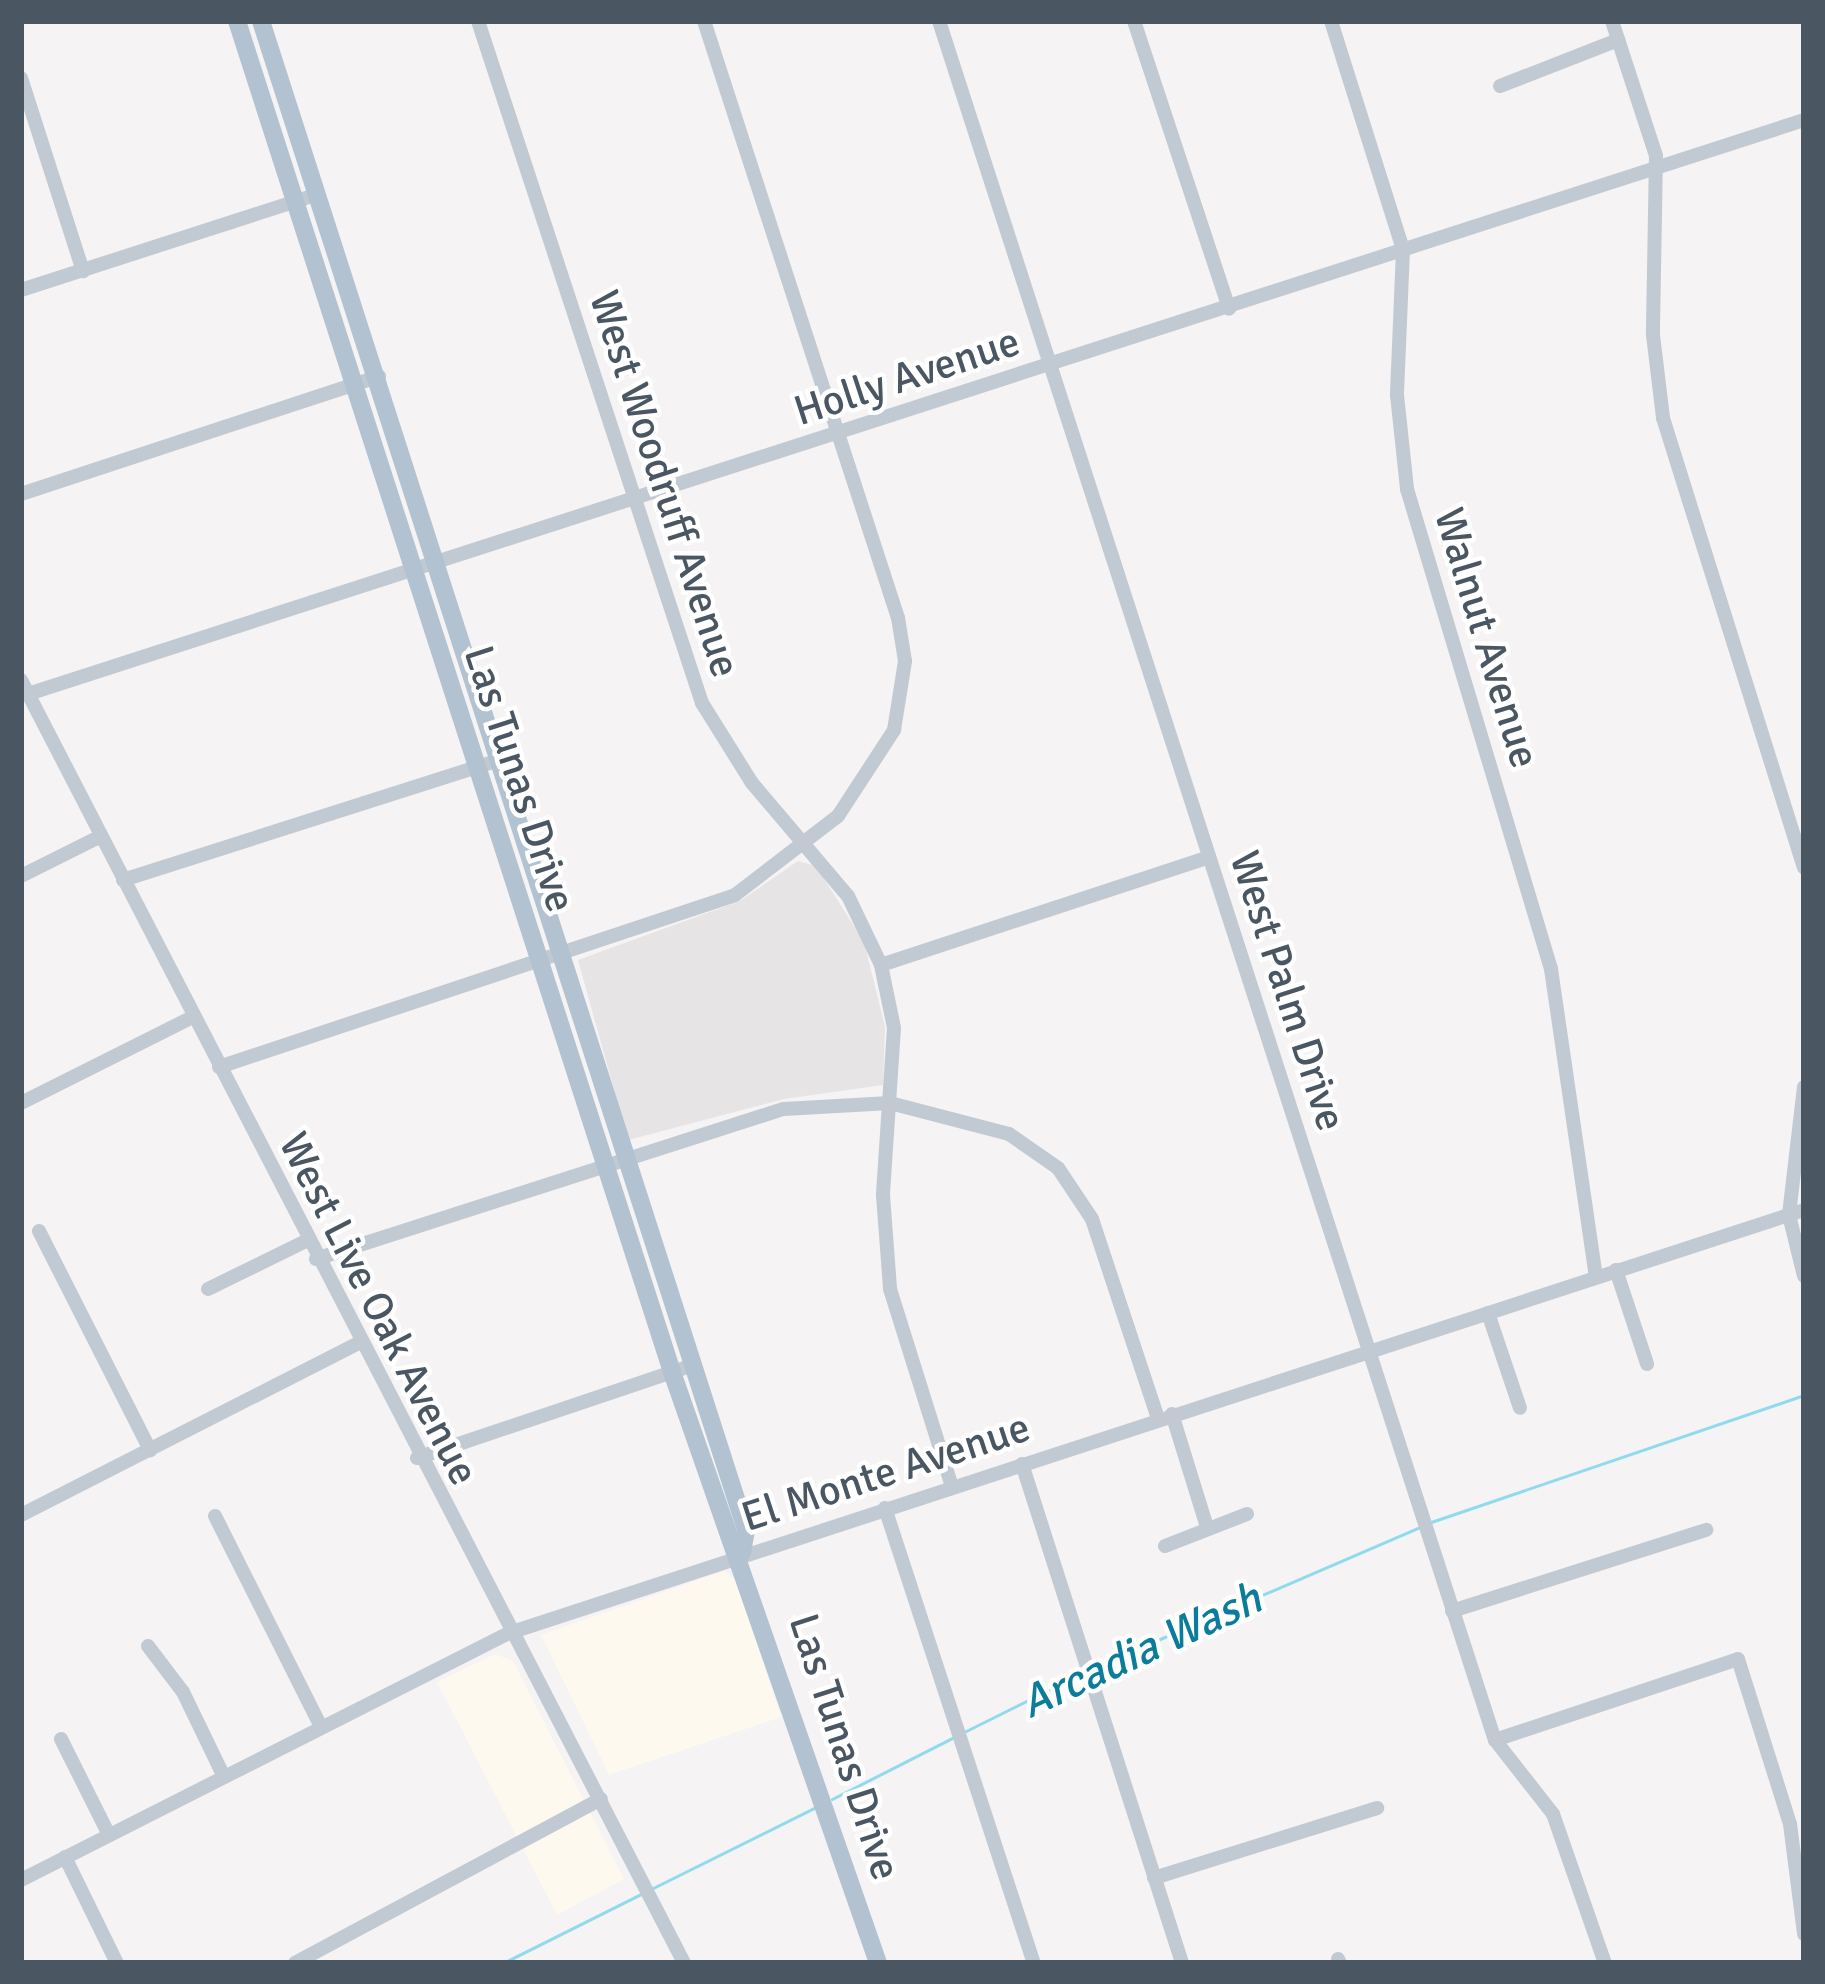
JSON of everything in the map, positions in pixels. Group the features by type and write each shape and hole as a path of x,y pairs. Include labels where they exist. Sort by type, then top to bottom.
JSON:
{"main road":[{"name":"Las Tunas Drive","path":"237,21 477,767 550,960 615,1161 672,1372 727,1536 742,1553 878,1963"},
{"name":"Las Tunas Drive","path":"261,21 438,562 550,960"},
{"name":"Las Tunas Drive","path":"615,1161 693,1365 746,1530 742,1553"}],"street":[{"name":"West Woodruff Avenue","path":"478,21 708,715 861,917 881,964 894,1028 883,1195 890,1288 952,1487"},
{"path":"219,1066 735,895 806,844 865,787 903,693 903,639 704,21"},
{"name":"West Palm Drive","path":"939,21 1495,1740 1553,1814 1605,1963"},
{"path":"1133,21 1228,309"},
{"name":"Walnut Avenue","path":"1331,21 1403,250 1397,395 1407,489 1551,969 1596,1277"},
{"path":"1612,21 1657,167 1653,335 1663,418 1804,867"},
{"path":"1500,86 1618,40"},
{"path":"21,78 82,271"},
{"name":"Holly Avenue","path":"25,687 414,571 1804,120"},
{"path":"21,290 318,194"},
{"path":"21,494 379,376"},
{"name":"West Live Oak Avenue","path":"25,687 417,1458 684,1963"},
{"path":"123,880 497,761"},
{"path":"21,876 101,836"},
{"path":"881,964 1209,857"},
{"path":"21,1103 193,1017"},
{"path":"1804,1087 1797,1213 1804,1276"},
{"path":"316,1259 784,1109 890,1103 1009,1134 1058,1168 1092,1219 1208,1527"},
{"name":"El Monte Avenue","path":"21,1880 509,1633 742,1553 1797,1213"},
{"path":"39,1231 150,1450"},
{"path":"208,1289 306,1241"},
{"path":"1616,1270 1647,1364"},
{"path":"1488,1312 1520,1408"},
{"path":"23,1509 359,1343"},
{"path":"417,1458 693,1365"},
{"path":"1022,1464 1182,1963"},
{"path":"885,1508 1034,1963"},
{"path":"1165,1546 1247,1514"},
{"path":"215,1516 321,1727"},
{"path":"1452,1611 1706,1530"},
{"path":"148,1646 183,1692 224,1778"},
{"path":"1495,1740 1738,1659 1790,1824 1804,1934"},
{"path":"61,1739 109,1835"},
{"path":"295,1963 601,1799"},
{"path":"1154,1878 1377,1808"},
{"path":"65,1857 117,1963"}],"shaded area":[{"path":"798,861 816,866 864,942 885,1027 883,1085 784,1099 628,1140 578,960 740,901"},
{"path":"724,1571 736,1580 781,1717 609,1775 541,1635"},
{"path":"495,1654 513,1661 624,1879 557,1915 437,1682"}],"waterway":[{"name":"Arcadia Wash","path":"1431,1522 1804,1395"},
{"name":"Arcadia Wash","path":"1095,1667 1422,1526"},
{"name":"Arcadia Wash","path":"966,1731 1081,1674"},
{"name":"Arcadia Wash","path":"832,1799 952,1738"},
{"name":"Arcadia Wash","path":"649,1890 818,1806"},
{"name":"Arcadia Wash","path":"503,1963 641,1894"}]}
